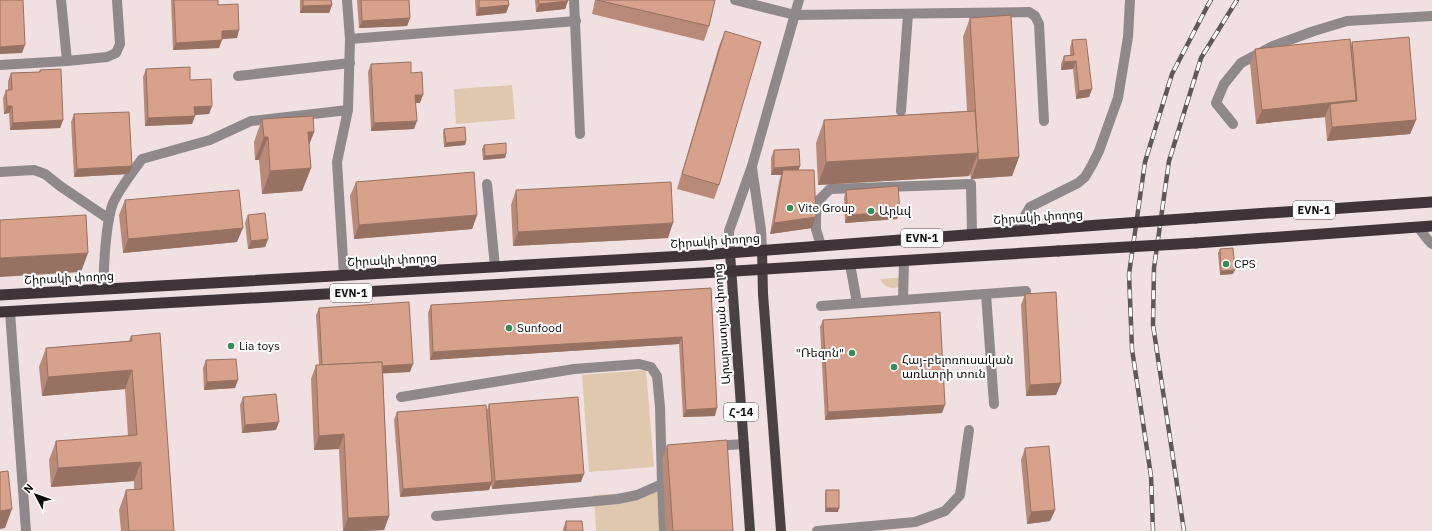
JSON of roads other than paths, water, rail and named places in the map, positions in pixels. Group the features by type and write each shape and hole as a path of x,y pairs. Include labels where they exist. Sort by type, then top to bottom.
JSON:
{"highway":[{"name":"Շիրակի փողոց","path":"0,295 730,253 1016,231 1432,202"},
{"name":"EVN-1","path":"5,312 850,264 1196,243 1432,226"}],"main road":[{"name":"Արարատյան փողոց","path":"762,250 763,294 781,531"},
{"name":"Արարատյան փողոց","path":"730,253 750,531"}],"street":[{"path":"61,0 67,61"},
{"path":"0,66 107,57 116,54 120,44 117,0"},
{"path":"344,275 337,162 348,110 350,39 347,0"},
{"path":"574,0 580,134"},
{"path":"735,0 795,15 1029,12 1035,16 1039,24 1044,121"},
{"name":"Արարատյան փողոց","path":"730,253 729,231 752,166 800,0"},
{"path":"1016,231 1030,207 1078,183 1085,177 1099,151 1118,98 1128,38 1130,0"},
{"path":"901,110 908,14"},
{"path":"1233,124 1216,103 1224,84 1241,63 1267,49 1314,31 1347,21 1432,16"},
{"path":"350,39 576,21"},
{"path":"238,76 350,63"},
{"path":"104,289 103,274 109,219 113,203 142,159 210,140 251,121 348,110"},
{"name":"Արարատյան փողոց","path":"752,166 761,230 762,250"},
{"path":"0,172 34,170 45,174 109,219"},
{"path":"487,184 495,267"},
{"path":"821,246 816,229 816,203 830,189 971,184 972,235"},
{"path":"1418,227 1432,244"},
{"path":"903,300 904,260"},
{"path":"850,264 857,303"},
{"path":"821,306 1026,291"},
{"path":"986,294 994,404"},
{"path":"5,312 26,531"},
{"path":"401,397 574,369 639,364 651,367 657,376 664,448 662,484 664,531"},
{"path":"817,531 915,522 945,511 960,495 969,430"},
{"path":"706,446 744,444"},
{"path":"436,516 618,499 637,495 662,484"}],"railway":[{"path":"1153,531 1151,476 1132,349 1129,274 1145,162 1172,74 1211,0"},
{"path":"1184,531 1153,325 1154,268 1169,161 1201,58 1237,0"}],"place":[{"name":"Vite Group","path":"790,208"},
{"name":"Արևվ","path":"871,211"},
{"name":"CPS","path":"1226,264"},
{"name":"Sunfood","path":"509,328"},
{"name":"Lia toys","path":"231,346"},
{"name":"\"Ռեզոն\"","path":"852,353"},
{"name":"Հայ-բելոռուսական առևտրի տուն","path":"894,367"}]}
